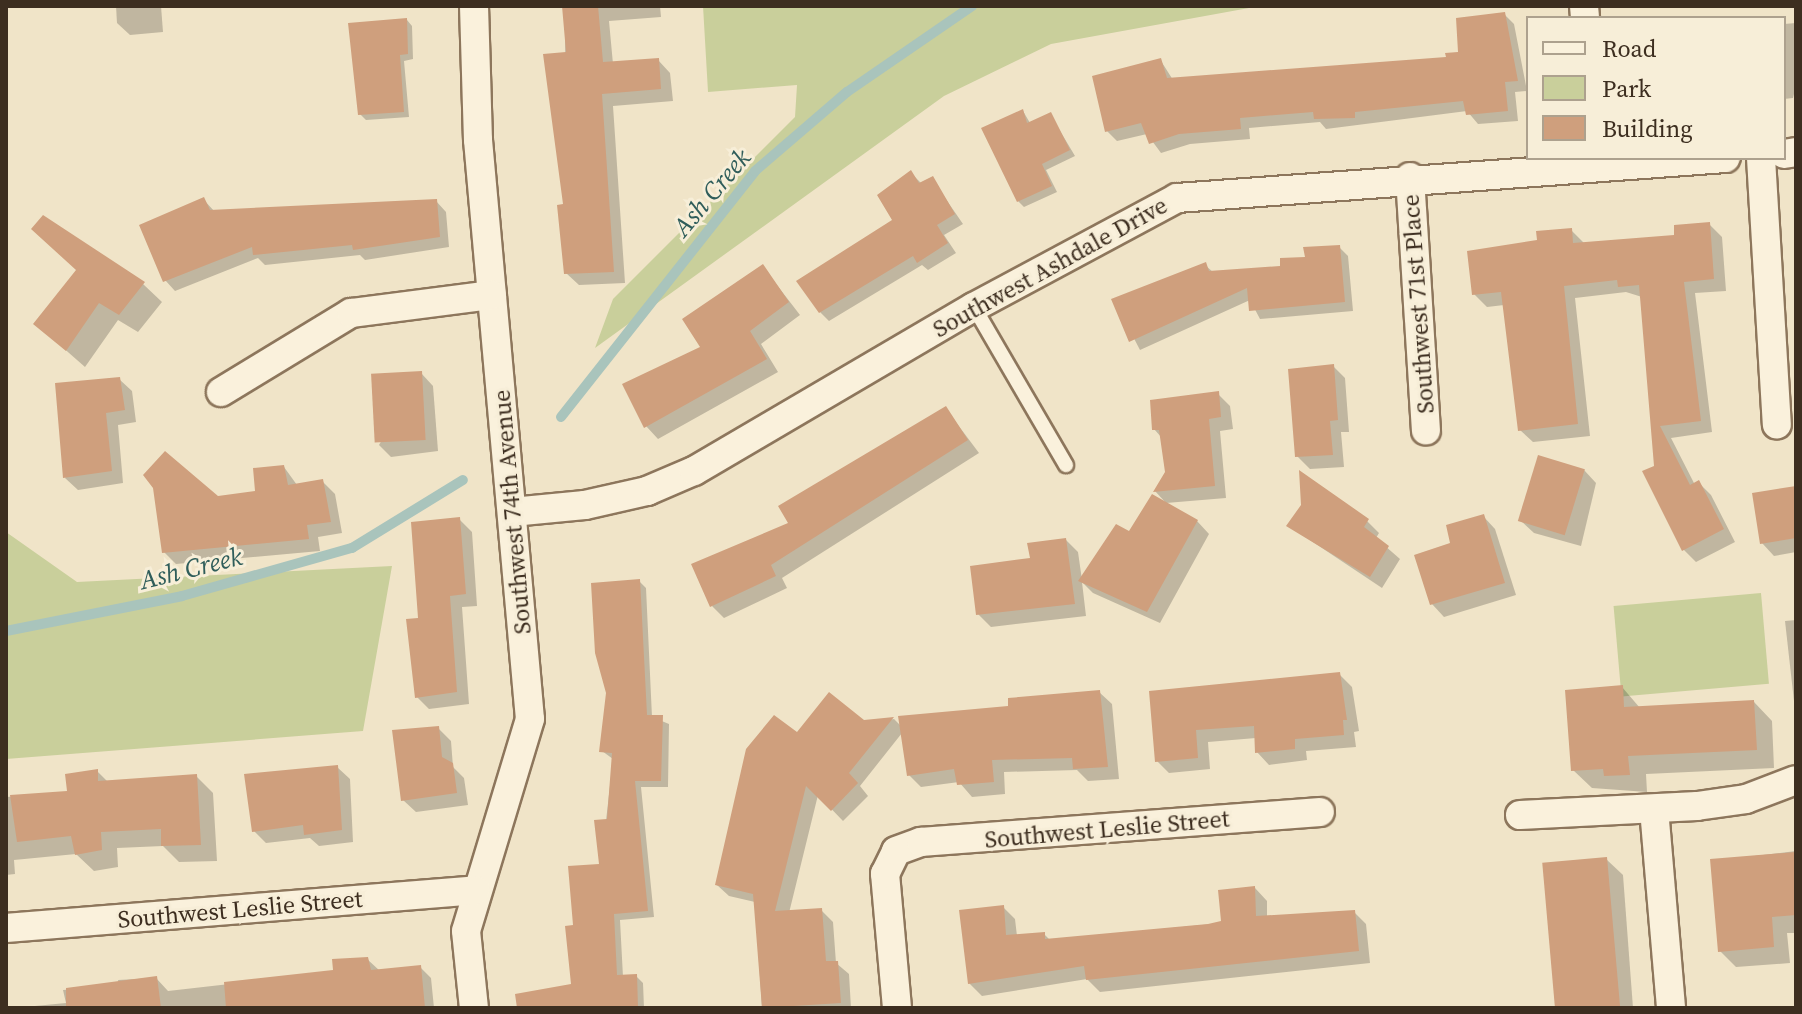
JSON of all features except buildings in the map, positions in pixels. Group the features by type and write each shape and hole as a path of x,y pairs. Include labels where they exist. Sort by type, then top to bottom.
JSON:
{"street":[{"name":"Southwest 74th Avenue","path":"474,6 478,140 530,719 517,775 475,890 466,931 474,1008"},
{"name":"Southwest Ashdale Drive","path":"512,512 585,505 647,491 694,471 974,307 1177,198 1595,161 1639,160"},
{"path":"1761,160 1777,425"},
{"name":"Southwest 71st Place","path":"1410,177 1426,430"},
{"path":"221,392 351,313 492,295"},
{"path":"1520,815 1654,809 1746,799 1796,780"},
{"path":"1654,809 1671,1008"},
{"name":"Southwest Leslie Street","path":"897,1008 885,874 896,851 921,842 1320,812"},
{"name":"Southwest Leslie Street","path":"6,928 475,890"}],"lane":[{"path":"974,307 1066,465"}],"green space":[{"path":"703,6 1260,6 1051,44 944,96 595,348 613,299 795,117 797,85 708,92"},
{"path":"6,532 77,582 392,566 363,731 6,759"},
{"path":"1761,593 1769,684 1621,697 1614,606"}],"waterway":[{"name":"Ash Creek","path":"561,417 755,171 847,92 972,6"},
{"name":"Ash Creek","path":"6,631 182,596 352,548 463,480"}]}
